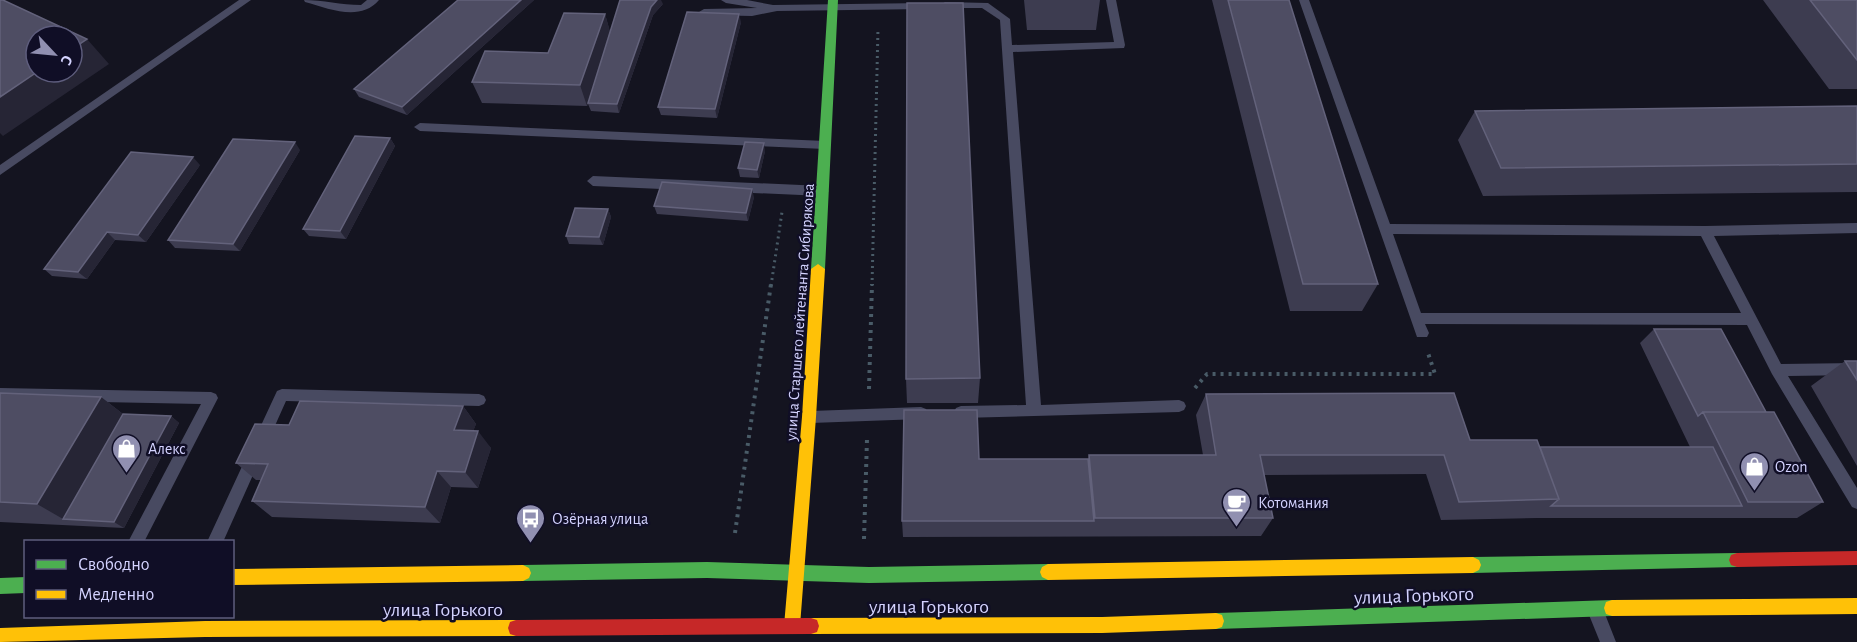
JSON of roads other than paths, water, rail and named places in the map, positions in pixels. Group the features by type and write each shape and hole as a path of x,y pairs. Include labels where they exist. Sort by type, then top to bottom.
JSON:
{"main road":[{"name":"улица Старшего лейтенанта Сибирякова","path":"792,626 809,417 832,4"},
{"name":"улица Горького","path":"234,577 695,570 795,574 893,574 1857,558"},
{"path":"0,586 24,585"},
{"name":"улица Горького","path":"0,636 205,629 1102,625 1594,608 1857,606"}],"lane":[{"path":"0,171 246,0"},
{"path":"309,0 341,8 363,9 374,0"},
{"path":"726,0 777,8"},
{"path":"1007,49 1120,45 1110,0"},
{"path":"1304,0 1422,333"},
{"path":"704,12 752,13 777,8 832,4 984,5 1005,19 1034,411"},
{"path":"420,127 825,145"},
{"path":"593,180 823,191"},
{"path":"1385,230 1705,231 1857,228"},
{"path":"1705,231 1776,370 1857,502"},
{"path":"1416,318 1751,319"},
{"path":"1776,370 1857,369"},
{"path":"0,394 211,398 137,540"},
{"path":"217,540 282,395 479,400"},
{"path":"809,417 1179,406"},
{"path":"1594,608 1608,642"}],"place":[{"name":"Алекс","path":"127,474"},
{"name":"Ozon","path":"1754,492"},
{"name":"Котомания","path":"1237,528"},
{"name":"Озёрная улица","path":"531,544"}]}
